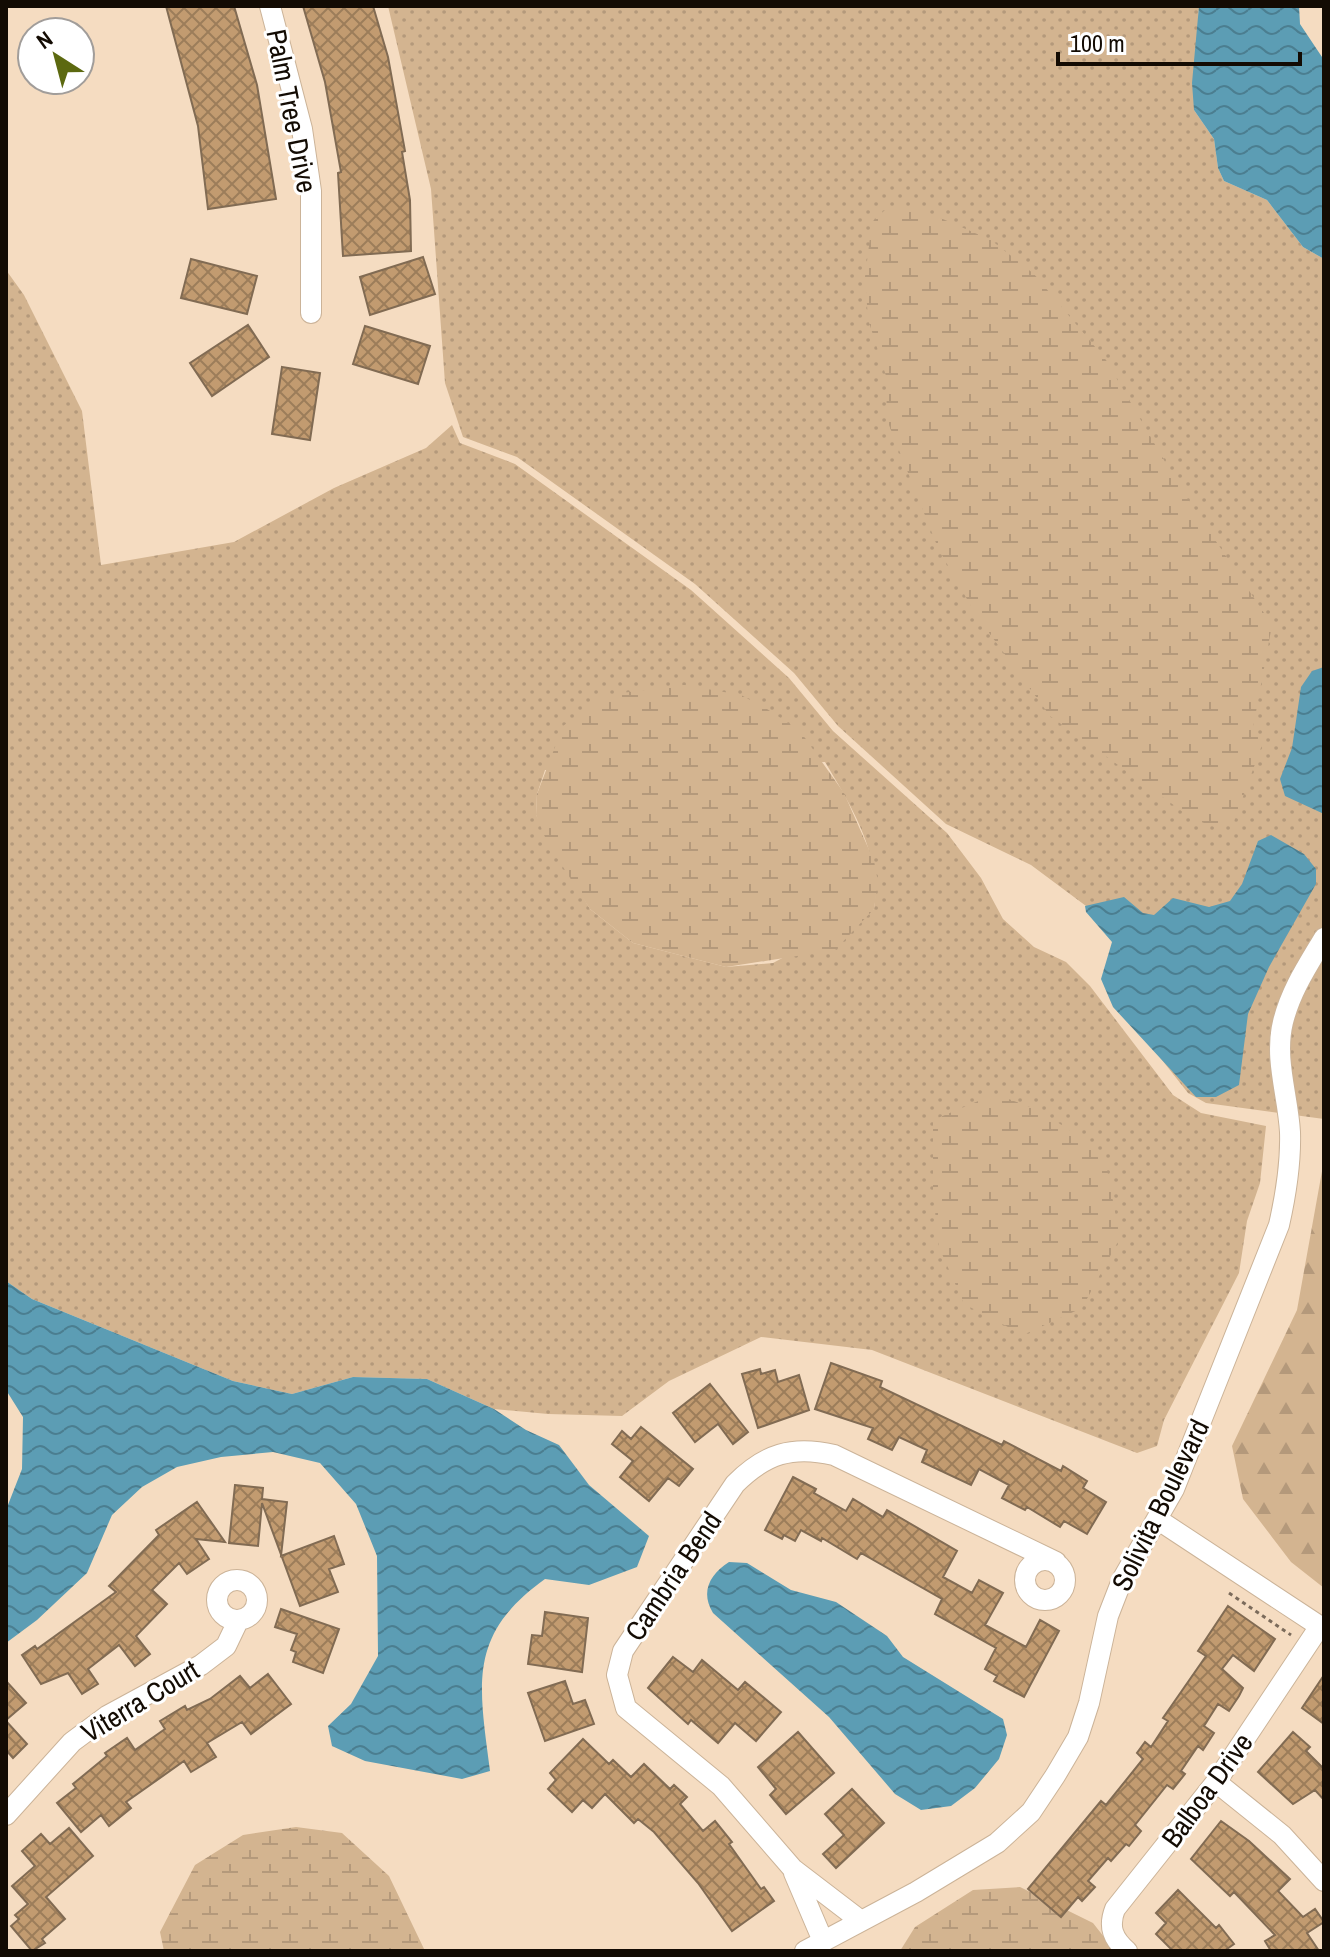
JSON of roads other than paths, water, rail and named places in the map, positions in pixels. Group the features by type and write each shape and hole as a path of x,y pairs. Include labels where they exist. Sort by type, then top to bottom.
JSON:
{"street":[{"name":"Palm Tree Drive","path":"270,6 302,129 311,191 311,313"},
{"name":"Solivita Boulevard","path":"814,1946 997,1843 1031,1812 1078,1737 1089,1703 1108,1616 1122,1580 1174,1489 1279,1225 1286,1195 1290,1134 1280,1063 1281,1035 1291,994 1324,938"},
{"name":"Cambria Bend","path":"861,1921 793,1869 740,1804 626,1708 617,1675 623,1651 735,1484 752,1467 774,1456 806,1448 1056,1562"},
{"path":"1157,1519 1322,1627"},
{"name":"Viterra Court","path":"6,1815 72,1742 107,1716 201,1665 226,1646 238,1621"},
{"name":"Balboa Drive","path":"1127,1951 1114,1936 1112,1918 1115,1909 1216,1782 1322,1627"},
{"path":"1216,1782 1282,1835 1324,1881"},
{"path":"793,1869 814,1946"}],"water":[{"path":"1199,6 1299,6 1300,24 1324,60 1324,259 1303,247 1267,200 1224,181 1218,168 1214,139 1194,110 1192,83"},
{"path":"1324,667 1324,814 1285,796 1280,779 1292,748 1301,687 1312,671"},
{"path":"1271,835 1304,854 1316,869 1316,884 1269,967 1248,1014 1239,1085 1216,1097 1196,1097 1113,1007 1101,979 1112,942 1086,912 1085,906 1124,897 1143,913 1154,915 1173,898 1209,907 1230,901 1242,884 1258,841"},
{"path":"6,1281 32,1299 233,1381 292,1394 353,1377 427,1379 494,1409 526,1430 559,1445 589,1485 649,1536 637,1567 589,1585 545,1579 502,1620 490,1641 482,1687 490,1771 462,1779 365,1761 332,1746 328,1726 351,1704 378,1656 377,1556 356,1504 320,1463 273,1452 221,1457 177,1467 142,1487 112,1515 87,1573 37,1620 6,1643 6,1510 22,1469 23,1417 6,1390"},
{"path":"729,1562 747,1563 791,1590 836,1602 887,1636 903,1657 1003,1719 1007,1735 999,1759 975,1788 951,1806 921,1810 895,1794 829,1717 713,1613 707,1598 709,1584"}]}
